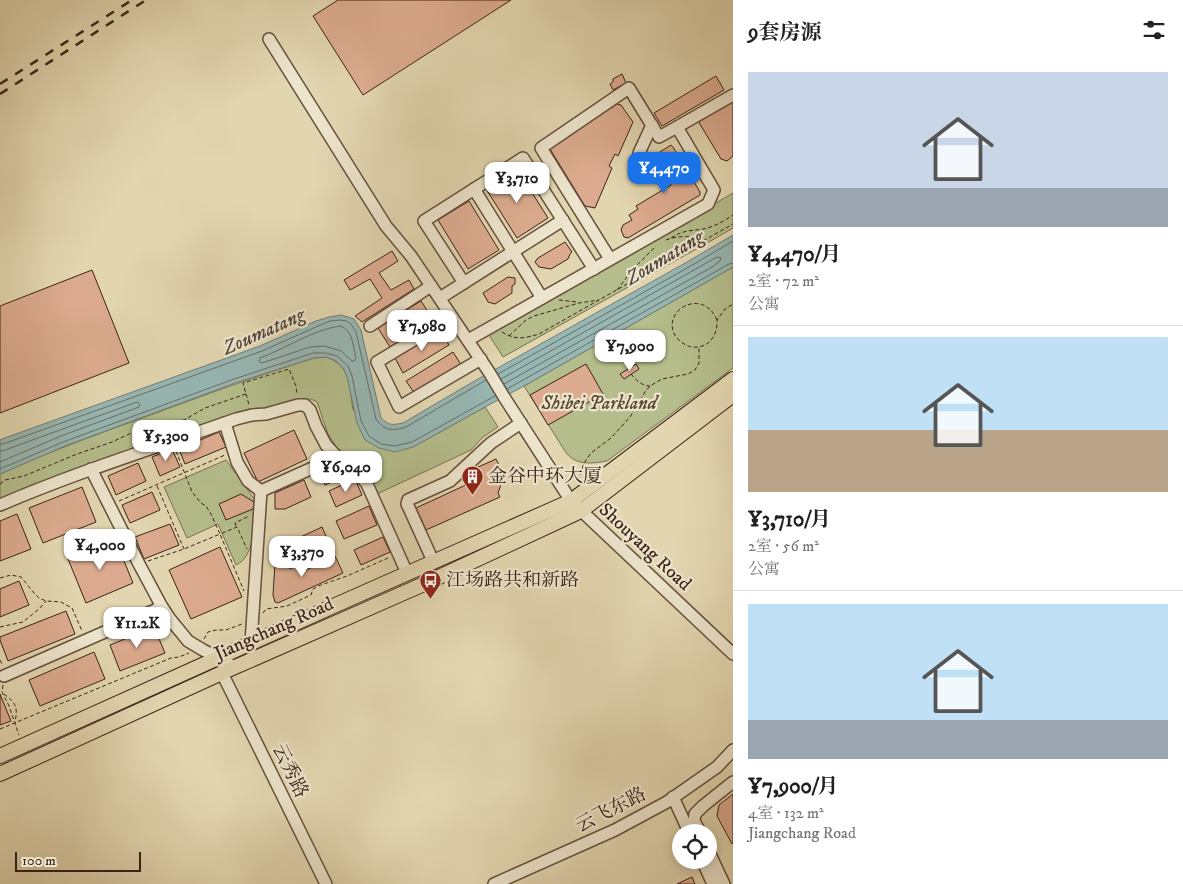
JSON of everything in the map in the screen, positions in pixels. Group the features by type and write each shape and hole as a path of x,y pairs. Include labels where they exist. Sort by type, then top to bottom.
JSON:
{"main road":[{"name":"Jiangchang Road","path":"0,756 571,500 733,379"},
{"name":"Jiangchang Road","path":"0,774 235,667 424,584 581,511 733,395"}],"street":[{"name":"Shouyang Road","path":"269,39 386,226 411,256 440,298 571,500 733,654"},
{"path":"610,260 541,148 629,88 659,137 733,95"},
{"path":"639,153 652,125"},
{"path":"468,340 708,204 714,190 676,127"},
{"path":"464,283 424,221 523,158 594,269"},
{"path":"474,189 513,252 544,297"},
{"path":"567,202 586,231 591,228"},
{"path":"440,298 563,220"},
{"path":"370,326 431,286"},
{"path":"452,317 377,362 400,408 480,360"},
{"path":"0,505 91,469 225,423 252,415 305,405 310,410 326,445 337,457 356,470 367,484 407,573"},
{"path":"225,423 237,462 248,481 261,491"},
{"path":"433,561 407,504 408,500 450,481 491,443 521,424"},
{"path":"261,491 337,457"},
{"path":"91,469 139,564 170,619 188,641 235,667"},
{"path":"251,643 261,491"},
{"path":"4,676 162,607"},
{"name":"云秀路","path":"222,673 326,884"},
{"name":"云飞东路","path":"494,884 615,830 673,797 717,767 733,750"},
{"path":"696,824 695,814 733,782"},
{"path":"673,797 685,824"},
{"path":"706,869 713,884"},
{"path":"717,869 724,884"}],"path":[{"path":"663,241 685,231 703,229 718,224 733,215"},
{"path":"493,326 509,336 523,339 539,334 733,224"},
{"path":"670,238 690,236 706,240"},
{"path":"617,290 633,269 656,245"},
{"path":"544,297 579,303"},
{"path":"509,336 526,320 534,316 579,303 600,300"},
{"path":"696,303 703,304 709,308 717,320 715,334 711,340 699,347 684,345 674,334 672,326 673,319 682,306 696,303"},
{"path":"717,320 725,309 733,304"},
{"path":"577,482 584,463 591,453 611,438 630,417 650,386 662,379 688,374 694,370 699,363 699,347"},
{"path":"252,415 243,383 289,368 296,386 298,405"},
{"path":"631,374 643,385 650,386"},
{"path":"0,484 6,480 24,476 112,442 153,423 184,420 205,408 246,394"},
{"path":"172,441 192,492 211,514 246,595"},
{"path":"109,505 234,451"},
{"path":"157,485 184,549"},
{"path":"248,552 235,523 260,510"},
{"path":"139,564 184,549 237,527"},
{"path":"0,578 11,575 20,577 34,593 46,601 61,602 72,608 85,640"},
{"path":"0,627 23,622 40,609 46,601"},
{"path":"0,690 13,701 18,710 15,724"},
{"path":"2,692 23,745"}],"green space":[{"path":"733,193 733,228 503,357 489,335"},
{"name":"Shibei Parkland","path":"733,267 733,368 607,461 585,463 571,457 564,450 524,386"},
{"path":"326,357 341,366 345,372 350,385 353,410 413,447 485,407 498,427 483,437 471,450 377,494 367,473 337,448 328,434 317,402 311,399 302,400 263,410 249,409 212,421 24,489 0,500 0,474 83,440 224,388 314,358"},
{"path":"226,460 257,503 253,538 250,547 242,561 236,565 218,524 187,538 164,487"}],"water":[{"path":"733,235 733,267 413,447 395,452 379,448 365,440 357,423 344,369 336,361 326,357 314,358 235,383 65,446 0,474 0,440 2,439 260,346 316,321 341,315 354,319 361,330 381,418 391,424 403,423"}],"building":[{"path":"338,0 511,0 363,95 313,16"},
{"path":"622,74 626,83 613,90 610,84 613,82 613,79"},
{"path":"716,76 724,90 662,126 654,113"},
{"path":"733,101 733,156 727,161 721,159 698,121"},
{"path":"617,104 621,105 633,122 618,156 615,154 609,166 612,168 595,208 585,206 550,149"},
{"path":"671,145 700,192 700,195 628,238 624,237 621,230 623,225 632,220 629,215 638,209 636,206 671,185 655,155"},
{"path":"517,169 548,218 517,238 486,189"},
{"path":"469,201 499,250 468,269 438,220"},
{"path":"565,242 572,252 568,259 551,269 539,267 535,262 538,258"},
{"path":"392,251 398,261 379,273 391,290 409,280 414,289 362,322 355,316 382,298 370,279 350,290 344,280"},
{"path":"92,270 129,363 0,413 0,306"},
{"path":"508,277 515,278 512,293 495,304 488,302 483,293"},
{"path":"421,301 434,321 390,347 378,328"},
{"path":"441,331 449,345 403,373 395,358"},
{"path":"453,352 462,366 415,394 406,381"},
{"path":"586,364 603,394 548,425 530,395"},
{"path":"636,364 639,369 624,379 620,374"},
{"path":"294,430 307,459 258,482 244,453"},
{"path":"219,432 226,447 185,464 179,449"},
{"path":"172,449 180,467 160,476 152,457"},
{"name":"金谷中环大厦","path":"496,459 504,476 498,493 500,497 426,530 416,508 481,478 476,468"},
{"path":"336,460 343,477 325,485 322,477 326,475 323,469"},
{"path":"138,463 146,481 116,495 108,476"},
{"path":"355,479 362,495 336,507 329,491"},
{"path":"304,480 311,497 285,509 275,509 275,493"},
{"path":"82,487 96,522 43,543 29,508"},
{"path":"152,492 160,510 130,523 122,505"},
{"path":"241,494 254,502 253,509 226,520 219,504"},
{"path":"369,506 377,525 344,539 336,521"},
{"path":"17,514 31,549 0,561 0,521"},
{"path":"170,524 179,545 144,559 135,537"},
{"path":"322,527 330,545 300,558 292,541"},
{"path":"383,537 390,552 361,565 354,550"},
{"path":"115,539 133,583 86,603 68,559"},
{"path":"292,541 296,551 285,556 280,546"},
{"path":"220,547 242,597 191,619 169,570"},
{"path":"335,556 343,573 278,603 275,602 273,595 275,563 285,559 290,569 297,566 300,573"},
{"path":"19,581 29,605 0,617 0,589"},
{"path":"66,611 75,634 8,661 0,637"},
{"path":"154,627 165,653 120,671 110,645"},
{"path":"94,652 105,679 40,706 29,680"},
{"path":"0,694 11,721 0,725"},
{"path":"733,794 732,844 717,816 719,805"},
{"path":"692,877 695,884 677,884"}],"railway":[{"path":"0,84 132,0"},
{"path":"0,94 146,0"}],"place":[{"name":"金谷中环大厦","path":"472,495"},
{"name":"江场路共和新路","path":"430,599"}],"water label":[{"name":"Zoumatang","path":"665,258"},
{"name":"Zoumatang","path":"264,332"}]}
